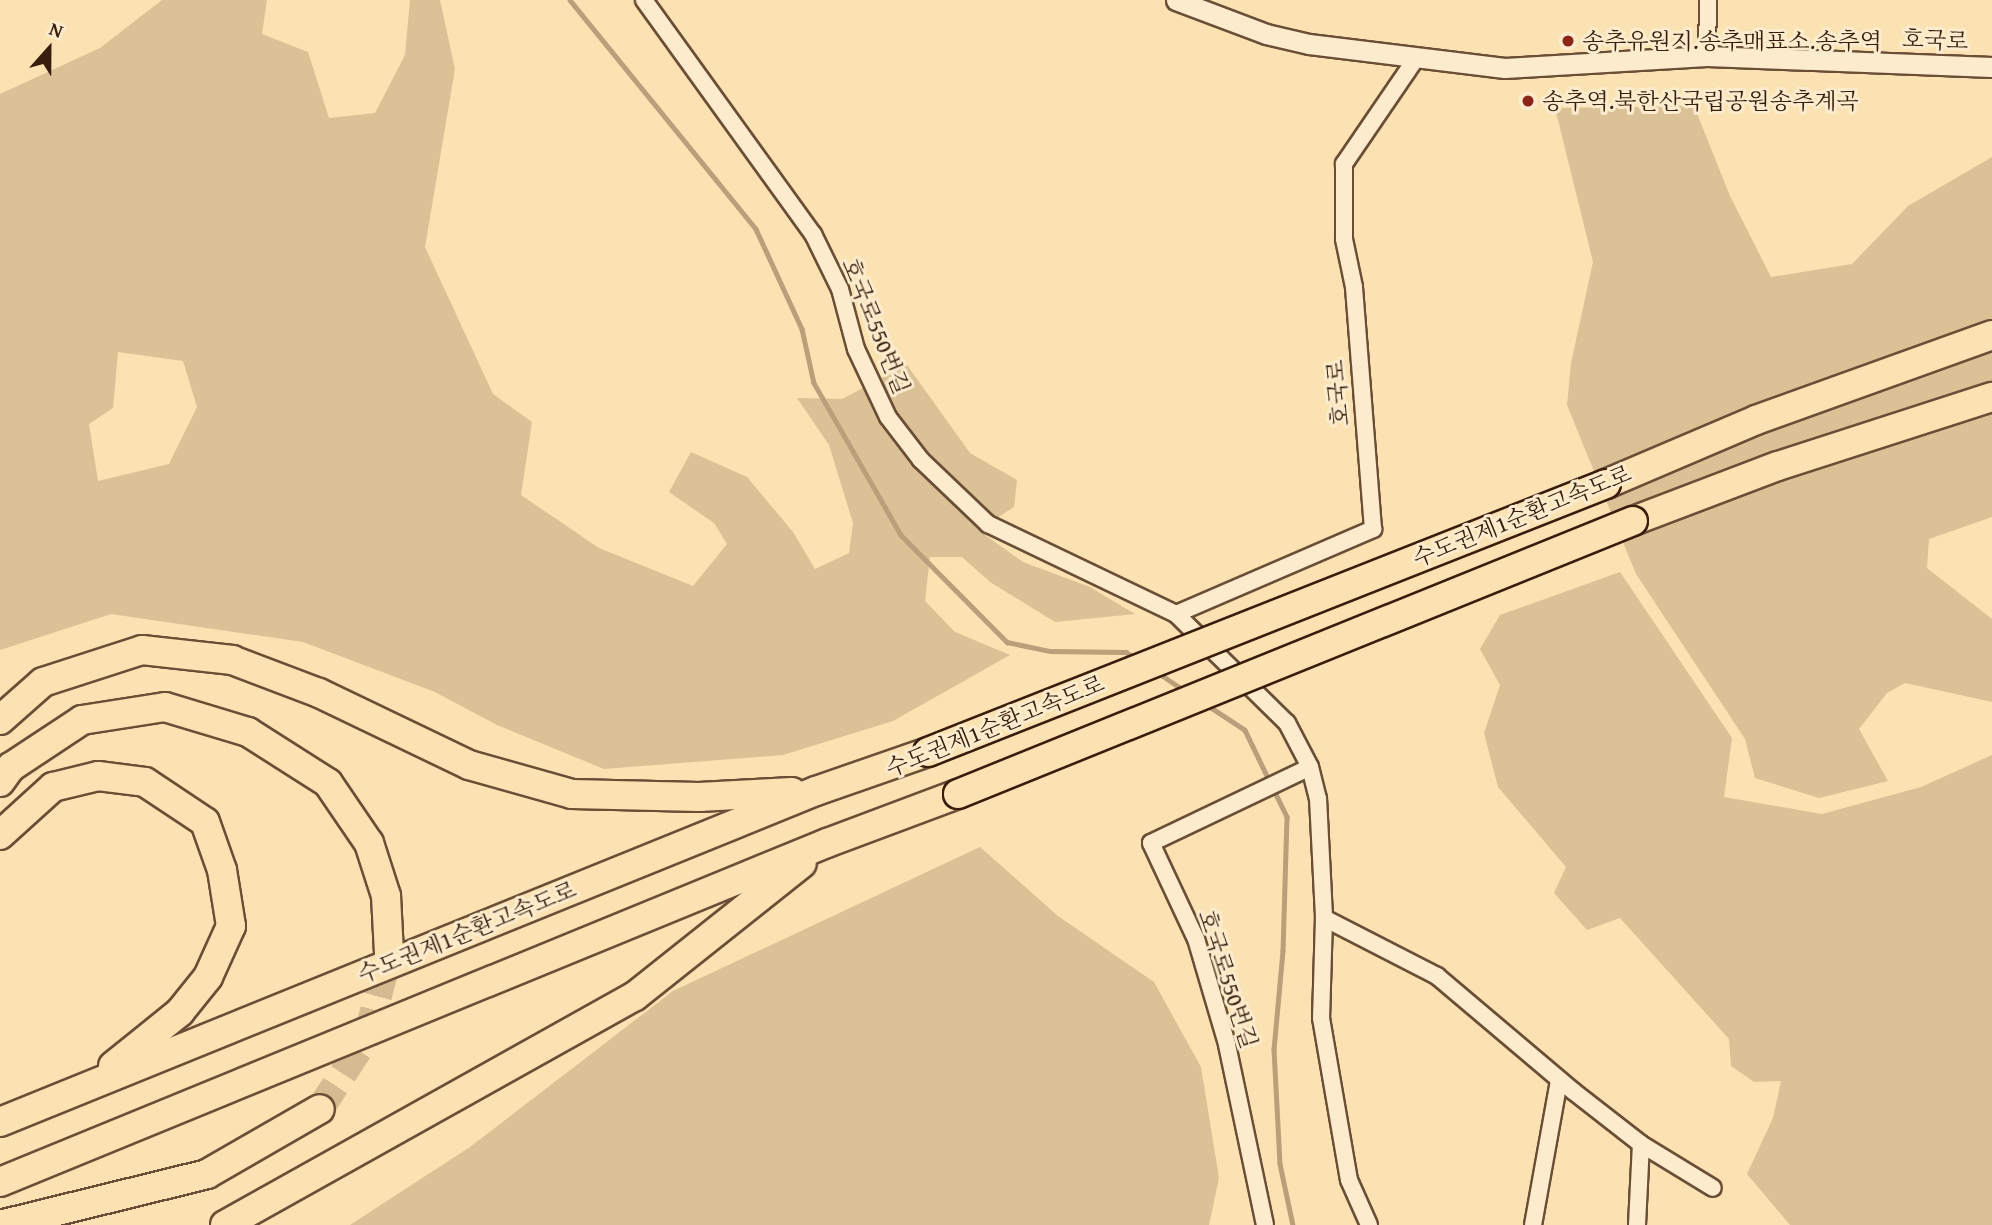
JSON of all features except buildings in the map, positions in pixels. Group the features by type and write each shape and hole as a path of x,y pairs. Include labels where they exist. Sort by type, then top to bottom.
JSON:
{"highway":[{"name":"수도권제1순환고속도로","path":"0,1122 816,791 928,752 1605,484 1756,420 1992,335"},
{"name":"수도권제1순환고속도로","path":"0,1182 827,843 958,794 1633,521 1778,466 1992,397"},
{"path":"0,720 43,682 142,650 232,660 319,693 469,765 572,794 699,797 816,791"},
{"path":"0,782 11,767 82,720 165,708 248,732 328,783 369,843 386,896 388,954"},
{"path":"0,835 53,787 98,776 145,782 205,822 222,870 231,926 208,976 180,1012 89,1085"},
{"path":"225,1225 635,996 827,843"},
{"path":"0,1225 207,1174 320,1109"}],"street":[{"name":"호국로550번길","path":"644,0 813,234 840,289 856,349 888,417 920,460 988,524 1175,614 1287,723 1310,767 1318,798 1324,918 1321,1017 1349,1180 1369,1225"},
{"name":"호국로","path":"1176,0 1266,34 1415,60 1506,68 1707,56 1992,67"},
{"path":"1707,56 1708,0"},
{"name":"호국로","path":"1175,614 1373,529 1354,287 1344,239 1344,164 1415,60"},
{"name":"호국로550번길","path":"1265,1225 1227,1044 1196,939 1151,843 1310,767"},
{"path":"1324,918 1437,976 1559,1080 1641,1144 1713,1188"},
{"path":"1533,1225 1559,1080"},
{"path":"1637,1225 1641,1144"}],"shaded area":[{"path":"162,0 267,0 262,34 308,52 329,118 375,113 405,55 410,0 440,0 455,69 425,247 493,394 532,422 521,495 599,548 693,586 727,544 714,523 669,492 691,452 747,477 793,532 815,569 849,553 853,523 829,445 797,398 842,399 907,365 970,453 1017,480 1014,507 978,530 1023,562 1090,587 1135,614 1055,622 990,582 962,557 930,557 925,601 955,632 1010,655 893,721 783,755 604,769 497,725 435,692 303,642 111,614 0,650 0,94 100,48","holes":["118,352 183,361 197,407 169,464 98,481 89,424 113,408"]},
{"path":"1694,106 1730,196 1771,277 1852,264 1908,206 1992,157 1992,517 1929,539 1927,568 1992,619 1992,702 1905,683 1887,693 1859,729 1888,781 1819,798 1755,778 1745,739 1636,574 1567,405 1571,363 1593,262 1555,108"},
{"path":"1620,572 1732,738 1724,797 1822,814 1921,787 1992,755 1992,1225 1790,1225 1747,1174 1773,1118 1781,1081 1754,1082 1731,1066 1729,1039 1620,918 1587,930 1554,893 1566,867 1498,787 1484,733 1500,685 1480,649 1500,615"},
{"path":"980,847 1058,916 1154,982 1201,1067 1219,1178 1209,1225 350,1225 470,1147 673,991"}],"waterway":[{"path":"570,0 756,229 802,329 814,383 901,535 1007,642 1050,651 1126,652 1135,658"},
{"path":"1157,672 1185,691"},
{"path":"1207,705 1245,730 1270,782"},
{"path":"1274,790 1287,817 1283,951 1274,1049 1280,1164 1293,1225"}],"tunnel":[{"path":"320,1109 367,1037 389,954"}],"place":[{"name":"송추유원지.송추매표소.송추역","path":"1568,41"},
{"name":"송추역.북한산국립공원송추계곡","path":"1528,101"}]}
